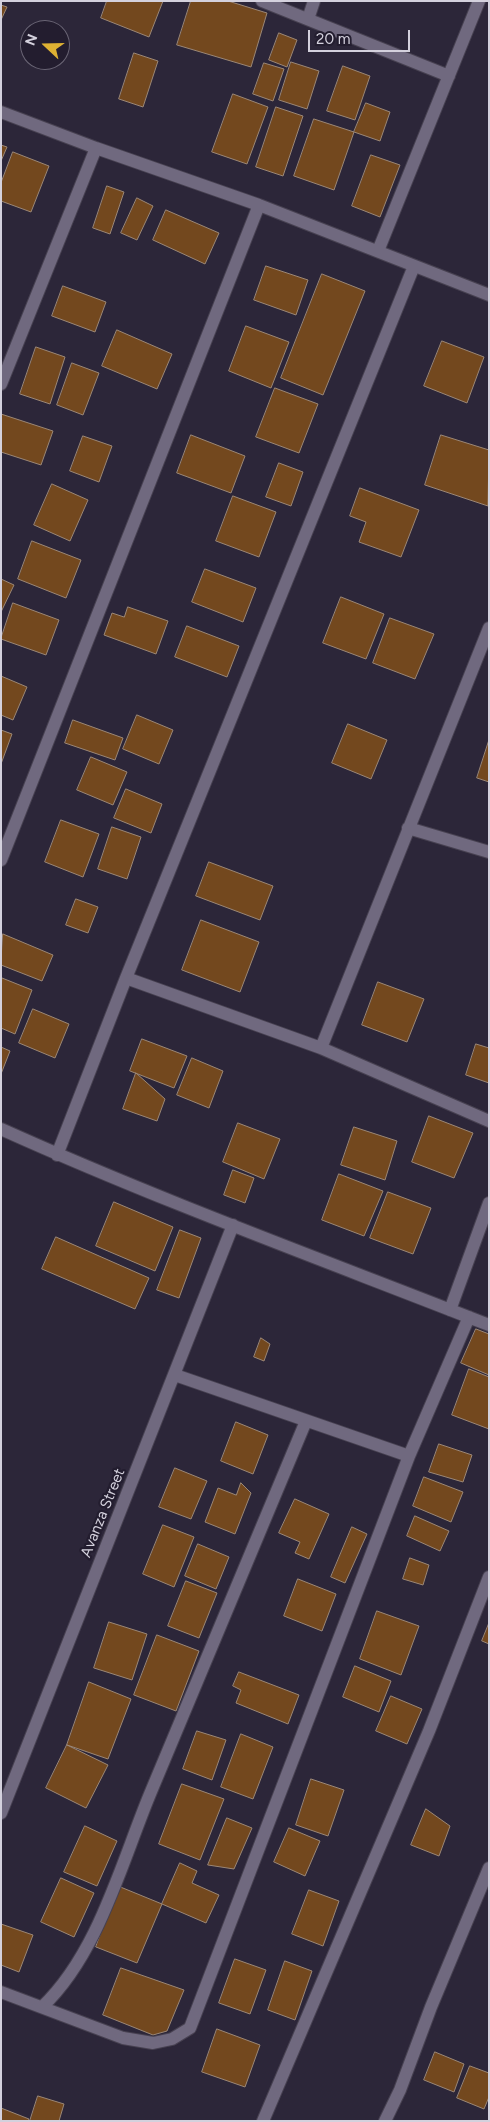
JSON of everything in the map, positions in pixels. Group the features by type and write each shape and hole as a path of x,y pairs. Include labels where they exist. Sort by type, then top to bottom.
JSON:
{"street":[{"path":"262,1 449,76"},
{"path":"308,20 314,1"},
{"path":"378,252 479,1"},
{"path":"1,112 96,148 259,205 489,295"},
{"path":"1,384 96,148"},
{"path":"1,860 259,205"},
{"path":"57,1155 126,978 414,266"},
{"path":"321,1048 489,628"},
{"path":"408,828 489,852"},
{"path":"126,978 321,1048 489,1121"},
{"path":"1,1129 57,1155 489,1324"},
{"path":"450,1310 489,1202"},
{"name":"Avanza Street","path":"1,1813 233,1225"},
{"path":"1,1992 123,2038 153,2044 172,2039 190,2028 409,1456 469,1317"},
{"path":"175,1375 409,1456"},
{"path":"42,2007 58,1992 77,1964 99,1923 136,1828 306,1421"},
{"path":"263,2121 429,1731 489,1577"},
{"path":"385,2121 400,2090 431,2006 489,1868"}],"building":[{"path":"107,1 163,1 149,37 101,18"},
{"path":"191,1 228,1 267,13 251,67 177,45"},
{"path":"1,5 7,7 1,20"},
{"path":"279,33 297,40 287,67 269,60"},
{"path":"134,53 158,61 143,107 119,99"},
{"path":"291,62 319,71 307,109 279,100"},
{"path":"264,63 284,69 273,101 253,94"},
{"path":"343,66 370,76 355,120 327,111"},
{"path":"233,94 268,107 247,164 212,152"},
{"path":"366,103 390,112 380,141 354,132"},
{"path":"276,107 303,116 283,176 256,167"},
{"path":"314,119 354,132 334,190 294,176"},
{"path":"1,145 7,147 1,161"},
{"path":"13,152 49,166 31,212 1,201 1,183"},
{"path":"371,155 400,165 380,217 352,206"},
{"path":"107,186 124,192 110,234 93,228"},
{"path":"137,198 153,206 137,240 121,233"},
{"path":"166,210 219,233 205,264 153,240"},
{"path":"266,266 308,280 296,315 254,300"},
{"path":"322,274 365,291 323,395 281,378"},
{"path":"63,286 106,302 95,332 52,316"},
{"path":"246,326 289,342 271,388 229,371"},
{"path":"117,330 172,354 157,389 102,366"},
{"path":"442,341 484,357 467,403 424,386"},
{"path":"36,347 65,357 50,404 20,394"},
{"path":"72,363 99,373 83,415 57,405"},
{"path":"275,388 318,404 299,453 256,437"},
{"path":"1,414 53,431 41,465 1,452"},
{"path":"191,435 245,456 231,493 177,473"},
{"path":"441,435 489,450 488,506 425,485"},
{"path":"83,436 112,446 99,482 70,471"},
{"path":"279,463 303,472 291,506 266,497"},
{"path":"52,484 88,500 70,541 34,525"},
{"path":"360,488 419,510 401,557 359,542 366,522 350,516"},
{"path":"233,496 276,512 259,557 216,541"},
{"path":"32,541 81,560 66,598 18,579"},
{"path":"205,569 256,588 243,622 192,602"},
{"path":"1,579 14,585 1,612"},
{"path":"341,597 384,614 366,659 323,643"},
{"path":"13,603 59,620 46,655 1,639"},
{"path":"128,607 168,621 156,654 104,635 112,613 124,617"},
{"path":"390,618 434,634 415,679 373,663"},
{"path":"187,626 239,646 227,677 175,657"},
{"path":"1,676 27,687 13,720 1,715"},
{"path":"137,715 173,730 159,764 123,749"},
{"path":"73,720 123,738 115,760 65,743"},
{"path":"348,724 387,740 371,779 332,763"},
{"path":"1,730 12,734 1,764"},
{"path":"489,740 489,782 477,778"},
{"path":"91,757 127,772 113,805 77,790"},
{"path":"126,789 162,804 151,833 114,818"},
{"path":"61,820 99,834 83,877 45,862"},
{"path":"112,827 141,837 127,879 98,869"},
{"path":"209,862 273,886 260,920 196,896"},
{"path":"76,899 98,907 88,933 66,925"},
{"path":"201,920 259,942 240,992 182,970"},
{"path":"3,934 53,955 42,981 1,965"},
{"path":"2,978 32,990 15,1034 1,1028"},
{"path":"378,982 424,999 407,1042 362,1025"},
{"path":"33,1009 69,1024 55,1058 19,1043"},
{"path":"142,1039 187,1056 174,1088 130,1071"},
{"path":"476,1044 489,1048 489,1083 466,1075"},
{"path":"1,1047 10,1051 1,1074"},
{"path":"192,1058 223,1071 209,1108 177,1095"},
{"path":"136,1073 165,1099 157,1121 123,1109"},
{"path":"429,1116 473,1133 454,1178 412,1162"},
{"path":"238,1123 280,1139 264,1179 223,1162"},
{"path":"354,1127 397,1141 385,1180 341,1165"},
{"path":"233,1170 254,1178 245,1203 224,1195"},
{"path":"339,1174 383,1191 364,1236 322,1220"},
{"path":"388,1192 431,1208 413,1254 370,1238"},
{"path":"114,1202 173,1227 155,1271 96,1246"},
{"path":"180,1230 201,1238 179,1298 157,1290"},
{"path":"56,1237 149,1278 135,1309 42,1269"},
{"path":"476,1329 489,1334 489,1375 461,1363"},
{"path":"261,1338 270,1344 264,1361 254,1357"},
{"path":"469,1369 489,1377 489,1429 452,1415"},
{"path":"236,1422 268,1435 253,1474 221,1461"},
{"path":"439,1444 472,1455 463,1482 429,1472"},
{"path":"175,1468 207,1481 191,1519 159,1507"},
{"path":"424,1477 463,1492 451,1522 413,1506"},
{"path":"241,1483 251,1493 235,1534 205,1522 218,1488 236,1495"},
{"path":"295,1499 329,1514 309,1559 295,1553 300,1542 279,1533"},
{"path":"415,1516 449,1531 440,1551 407,1536"},
{"path":"163,1525 194,1537 174,1587 143,1574"},
{"path":"352,1527 367,1534 345,1583 331,1577"},
{"path":"198,1544 229,1557 216,1589 185,1576"},
{"path":"410,1558 429,1565 423,1585 403,1579"},
{"path":"298,1579 336,1594 322,1631 284,1616"},
{"path":"186,1581 217,1593 199,1638 168,1626"},
{"path":"377,1611 419,1626 401,1675 360,1659"},
{"path":"109,1622 147,1634 132,1680 94,1668"},
{"path":"489,1623 489,1644 482,1641"},
{"path":"157,1635 199,1651 176,1711 134,1695"},
{"path":"355,1666 391,1681 379,1712 343,1697"},
{"path":"239,1672 299,1695 288,1724 236,1703 241,1690 233,1686"},
{"path":"89,1682 131,1699 108,1759 67,1745"},
{"path":"391,1696 422,1709 407,1744 376,1731"},
{"path":"197,1731 226,1740 212,1780 183,1769"},
{"path":"241,1734 273,1747 253,1799 221,1787"},
{"path":"67,1745 108,1765 86,1808 46,1788"},
{"path":"311,1779 344,1790 328,1836 296,1825"},
{"path":"182,1784 224,1799 200,1860 159,1844"},
{"path":"426,1809 450,1826 439,1856 411,1845"},
{"path":"227,1818 252,1828 234,1869 208,1865"},
{"path":"85,1826 117,1841 97,1886 64,1872"},
{"path":"289,1828 320,1841 305,1876 274,1862"},
{"path":"180,1863 197,1871 192,1883 219,1895 206,1923 162,1904"},
{"path":"61,1878 94,1893 74,1937 41,1922"},
{"path":"118,1886 162,1904 137,1963 96,1947"},
{"path":"309,1890 339,1901 323,1946 292,1934"},
{"path":"1,1924 33,1935 19,1972 1,1965"},
{"path":"235,1959 266,1970 250,2014 219,2003"},
{"path":"285,1961 312,1971 295,2020 268,2010"},
{"path":"121,1968 184,1990 167,2031 153,2035 103,2015"},
{"path":"217,2029 260,2045 245,2087 202,2072"},
{"path":"435,2052 464,2064 454,2092 424,2080"},
{"path":"470,2066 489,2073 489,2097 484,2109 457,2098"},
{"path":"38,2096 64,2104 59,2121 30,2121"},
{"path":"1,2108 29,2119 28,2121 1,2121"}]}
